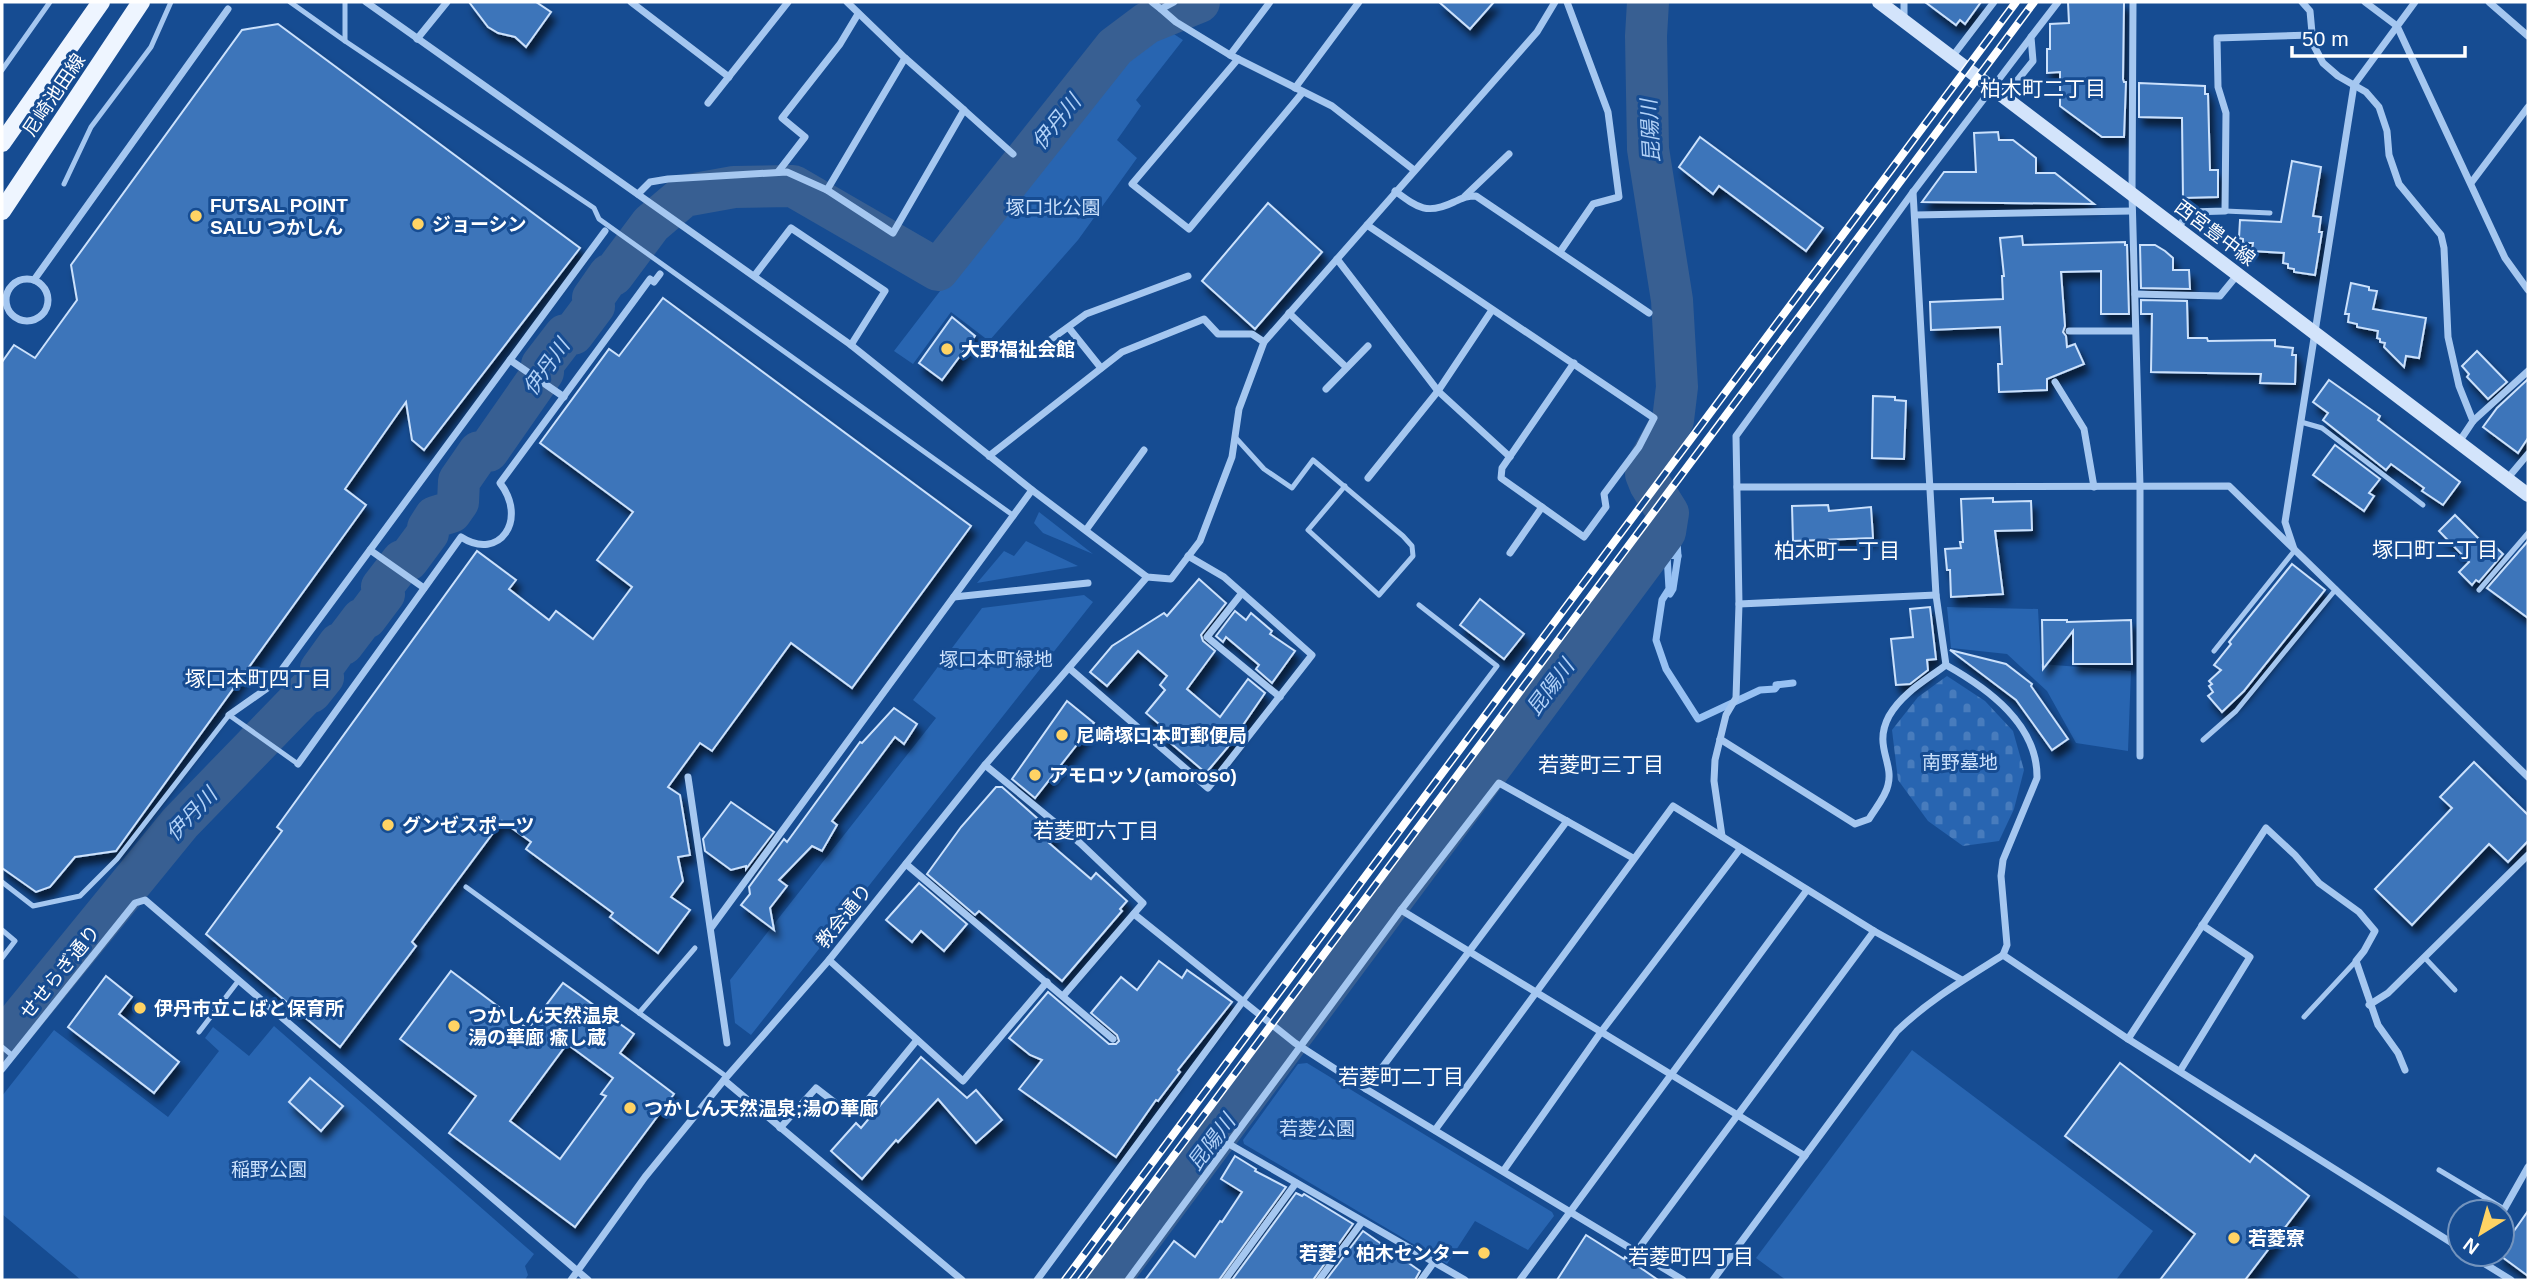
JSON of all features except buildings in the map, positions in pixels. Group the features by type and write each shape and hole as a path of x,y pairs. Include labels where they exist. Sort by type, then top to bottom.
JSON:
{"main road":[{"name":"尼崎池田線","path":"2,143 101,2"},
{"name":"尼崎池田線","path":"2,211 141,2"},
{"name":"西宮豊中線","path":"1879,2 2528,495"}],"street":[{"path":"366,2 851,345 1032,490 1147,577 1171,579 1200,541 1232,457 1239,408 1264,342 1537,32 1555,2"},
{"path":"417,39 447,2"},
{"path":"631,2 729,77"},
{"path":"708,103 786,5 776,2"},
{"path":"847,2 905,58 1013,154"},
{"path":"1152,2 1176,22 1230,55 1332,106 1414,170"},
{"path":"1161,9 1174,2"},
{"path":"1230,55 1270,2"},
{"path":"1295,88 1359,2"},
{"path":"1560,252 1593,204 1619,197 1608,112 1567,2"},
{"path":"1904,2 1904,21"},
{"path":"1952,58 1994,2"},
{"path":"1999,93 2031,37 2058,2"},
{"path":"2133,2 2132,211 2140,486 2140,756"},
{"path":"2302,2 2310,12 2316,53 2323,63 2367,92 2383,117 2389,155 2399,184 2441,235 2448,337 2459,386 2473,421"},
{"path":"2365,2 2397,26 2505,258 2528,290"},
{"path":"2295,550 2285,522 2354,85 2415,2"},
{"path":"2489,2 2528,36"},
{"path":"34,280 229,9"},
{"path":"778,172 805,137 782,118 840,44 858,14"},
{"path":"2177,229 2189,212 2225,211 2226,113 2218,87 2217,38 2312,35"},
{"path":"1722,836 1714,781 1714,760 1726,716 1736,698 1739,604 1736,436 1913,192 1999,93 2033,61 2031,37"},
{"path":"827,190 905,58"},
{"path":"1238,59 1132,184 1189,229 1303,92"},
{"path":"2471,183 2528,107"},
{"path":"638,194 650,182 668,179 787,172 827,190 893,233 964,110"},
{"path":"1395,191 1423,209 1435,210 1465,196 1509,154"},
{"path":"1913,192 1936,595 1946,665"},
{"path":"1465,196 1476,196 1649,313"},
{"path":"1915,215 2132,211"},
{"path":"1367,225 1574,363 1654,418 1639,447 1604,494 1606,507 1584,537 1501,478 1502,468 1574,363"},
{"path":"755,275 791,228 885,291 851,345"},
{"path":"229,715 269,687 605,231"},
{"path":"1336,258 1438,391 1510,457"},
{"path":"298,764 461,537 468,542 485,544 498,539 506,532 512,508 500,483 650,279 654,282 660,274"},
{"path":"2135,294 2220,296 2238,274"},
{"path":"1046,343 1086,314 1188,276"},
{"path":"21,279 34,280 42,285 48,295 48,304 43,314 27,321 5,314 6,295 11,285 21,279"},
{"path":"1368,478 1438,391 1492,310"},
{"path":"1289,313 1346,367"},
{"path":"989,456 1122,352 1204,319 1218,334 1252,334 1264,342"},
{"path":"1069,328 1101,368"},
{"path":"2069,331 2135,331"},
{"path":"1326,389 1368,346"},
{"path":"510,360 564,397"},
{"path":"2459,442 2473,421 2528,371"},
{"path":"2055,382 2084,429 2094,486"},
{"path":"1086,530 1144,450"},
{"path":"2507,479 2528,454"},
{"path":"1737,486 2229,486 2528,777"},
{"path":"711,928 1032,490"},
{"path":"1510,554 1542,508"},
{"path":"370,550 424,588"},
{"path":"1069,668 1208,788 1312,655 1224,577 1188,556"},
{"name":"教会通り","path":"571,1280 645,1177 829,960 985,765 1147,577"},
{"path":"954,597 1088,583"},
{"path":"1242,593 1207,637 1280,697"},
{"path":"1739,604 1936,595"},
{"path":"1720,739 1855,824 1869,819 1888,786 1882,745 1889,716 1908,693 1946,665"},
{"path":"1713,1280 1897,1031 1919,1010 2003,955 2007,945 2002,895 2003,860 2037,778 2037,766 2031,745 2017,720 1979,685 1946,665"},
{"path":"985,765 1080,843 1143,903 1063,996"},
{"path":"688,777 727,1043"},
{"path":"1128,1280 1229,1144 1298,1044 1499,783 1633,858"},
{"path":"1435,1129 1673,806 1874,931 1962,980"},
{"path":"1366,1089 1567,821"},
{"path":"2128,1039 2266,828 2295,855 2319,883 2358,912 2375,931 2356,961 2378,1025 2398,1053 2405,1070"},
{"path":"1504,1170 1601,1032 1740,849"},
{"path":"2369,1004 2388,993 2528,855"},
{"path":"906,864 1113,1039"},
{"path":"1520,1280 1807,890"},
{"name":"せせらぎ通り","path":"2,1069 135,903 145,900 239,979"},
{"path":"1401,910 1805,1156"},
{"path":"1134,914 1298,1044 1366,1089 1682,1280"},
{"path":"2180,1072 2250,957 2202,925"},
{"path":"1636,1252 1874,931"},
{"path":"2003,955 2128,1039 2446,1239"},
{"path":"829,960 963,1081 1046,982"},
{"path":"239,979 588,1280"},
{"path":"1037,1280 1243,1001"},
{"path":"780,1128 816,1088 838,1105 863,1106 918,1040"},
{"path":"726,1079 780,1128 962,1280"},
{"path":"1229,1144 1465,1280"},
{"path":"2510,1198 2528,1167"},
{"path":"1225,1280 1296,1183"},
{"path":"1319,1280 1362,1222"},
{"path":"1421,1280 1434,1262"},
{"path":"2496,1268 2511,1280"}],"lane":[{"path":"2,69 50,2"},
{"path":"64,184 91,127 151,47 171,2"},
{"path":"290,2 594,208 599,219 1014,516"},
{"path":"345,2 345,41"},
{"path":"2225,211 2270,213"},
{"path":"2301,422 2322,429 2423,505"},
{"path":"1235,437 1264,469 1292,488 1313,460 1345,486 1412,546 1413,556 1379,595 1308,530 1345,486"},
{"path":"2479,590 2528,533"},
{"path":"2214,651 2295,550"},
{"path":"2203,740 2236,711 2336,589"},
{"path":"1243,1001 1497,667 1419,605"},
{"path":"2,882 33,906 80,895 117,859 229,715 298,764"},
{"path":"466,887 726,1079"},
{"path":"2,930 15,941 2,958"},
{"path":"639,1013 695,948"},
{"path":"2425,958 2455,990"},
{"path":"2304,1017 2356,961"},
{"path":"199,1032 239,979"},
{"path":"4,1048 13,1056"},
{"path":"2440,1170 2483,1198"}],"green space":[{"name":"塚口北公園","path":"1163,27 1183,40 1136,100 1141,106 1117,140 1137,158 1078,240 989,341 951,312 913,364 894,351 1086,101 1139,38"},
{"path":"1039,512 1093,554 1043,533 1034,523"},
{"path":"1026,541 1078,566 977,583 1004,551 1014,556"},
{"name":"塚口本町緑地","path":"1084,595 1093,602 751,1035 735,1023 730,980 936,718 913,700 982,608"},
{"path":"1947,607 2038,609 2041,664 2131,671 2128,751 2076,743 2047,691 2007,654 1951,648"},
{"name":"南野墓地","path":"1947,676 1985,701 2013,731 2024,770 2014,809 1999,841 1963,846 1928,821 1898,780 1892,730 1918,697"},
{"name":"稲野公園","path":"274,1026 534,1254 525,1266 528,1275 525,1280 81,1280 2,1214 2,1096 54,1030 168,1117 219,1051 205,1038 213,1027 249,1056"},
{"path":"1912,1050 2153,1231 2116,1280 1786,1280 1756,1258"},
{"name":"若菱公園","path":"1307,1063 1552,1212 1554,1216 1528,1250 1475,1221 1447,1264 1244,1144 1243,1140 1298,1064"}],"waterway":[{"name":"伊丹川","path":"2,1041 180,823 323,677 321,669 339,644 343,644 362,619 366,618 384,594 382,587 402,561 408,560 428,533 435,517 451,512 458,502 459,481 479,452 488,451 543,372 542,365 565,335 573,334 594,306 593,298 609,275 613,275 651,224 684,196 734,187 793,186 938,270 1115,47 1147,23 1199,2"},
{"name":"昆陽川","path":"1109,1280 1665,532 1668,513 1646,474 1648,464 1673,420 1677,387 1672,300 1648,149 1648,2"},
{"path":"1668,513 1676,527 1678,556 1667,555 1669,589 1662,600 1656,640 1666,669 1698,719 1760,690 1775,689 1778,685"},
{"path":"1670,594 1678,556"},
{"path":"1776,685 1793,683"}],"railway":[{"path":"1065,1280 2016,2"},
{"path":"1081,1280 2034,2"}],"place":[{"name":"FUTSAL POINT SALU つかしん","path":"196,216"},
{"name":"ジョーシン","path":"418,224"},
{"name":"大野福祉会館","path":"947,349"},
{"name":"尼崎塚口本町郵便局","path":"1062,735"},
{"name":"アモロッソ(amoroso)","path":"1035,775"},
{"name":"グンゼスポーツ","path":"388,825"},
{"name":"伊丹市立こばと保育所","path":"140,1008"},
{"name":"つかしん天然温泉 湯の華廊 瘉し蔵","path":"454,1026"},
{"name":"つかしん天然温泉;湯の華廊","path":"630,1108"},
{"name":"若菱寮","path":"2234,1238"},
{"name":"若菱・柏木センター","path":"1484,1253"}],"district":[{"name":"柏木町二丁目","path":"2043,88"},
{"name":"塚口町二丁目","path":"2435,549"},
{"name":"柏木町一丁目","path":"1837,550"},
{"name":"塚口本町四丁目","path":"258,678"},
{"name":"若菱町三丁目","path":"1601,764"},
{"name":"若菱町六丁目","path":"1096,830"},
{"name":"若菱町二丁目","path":"1401,1076"},
{"name":"若菱町四丁目","path":"1691,1256"}]}
